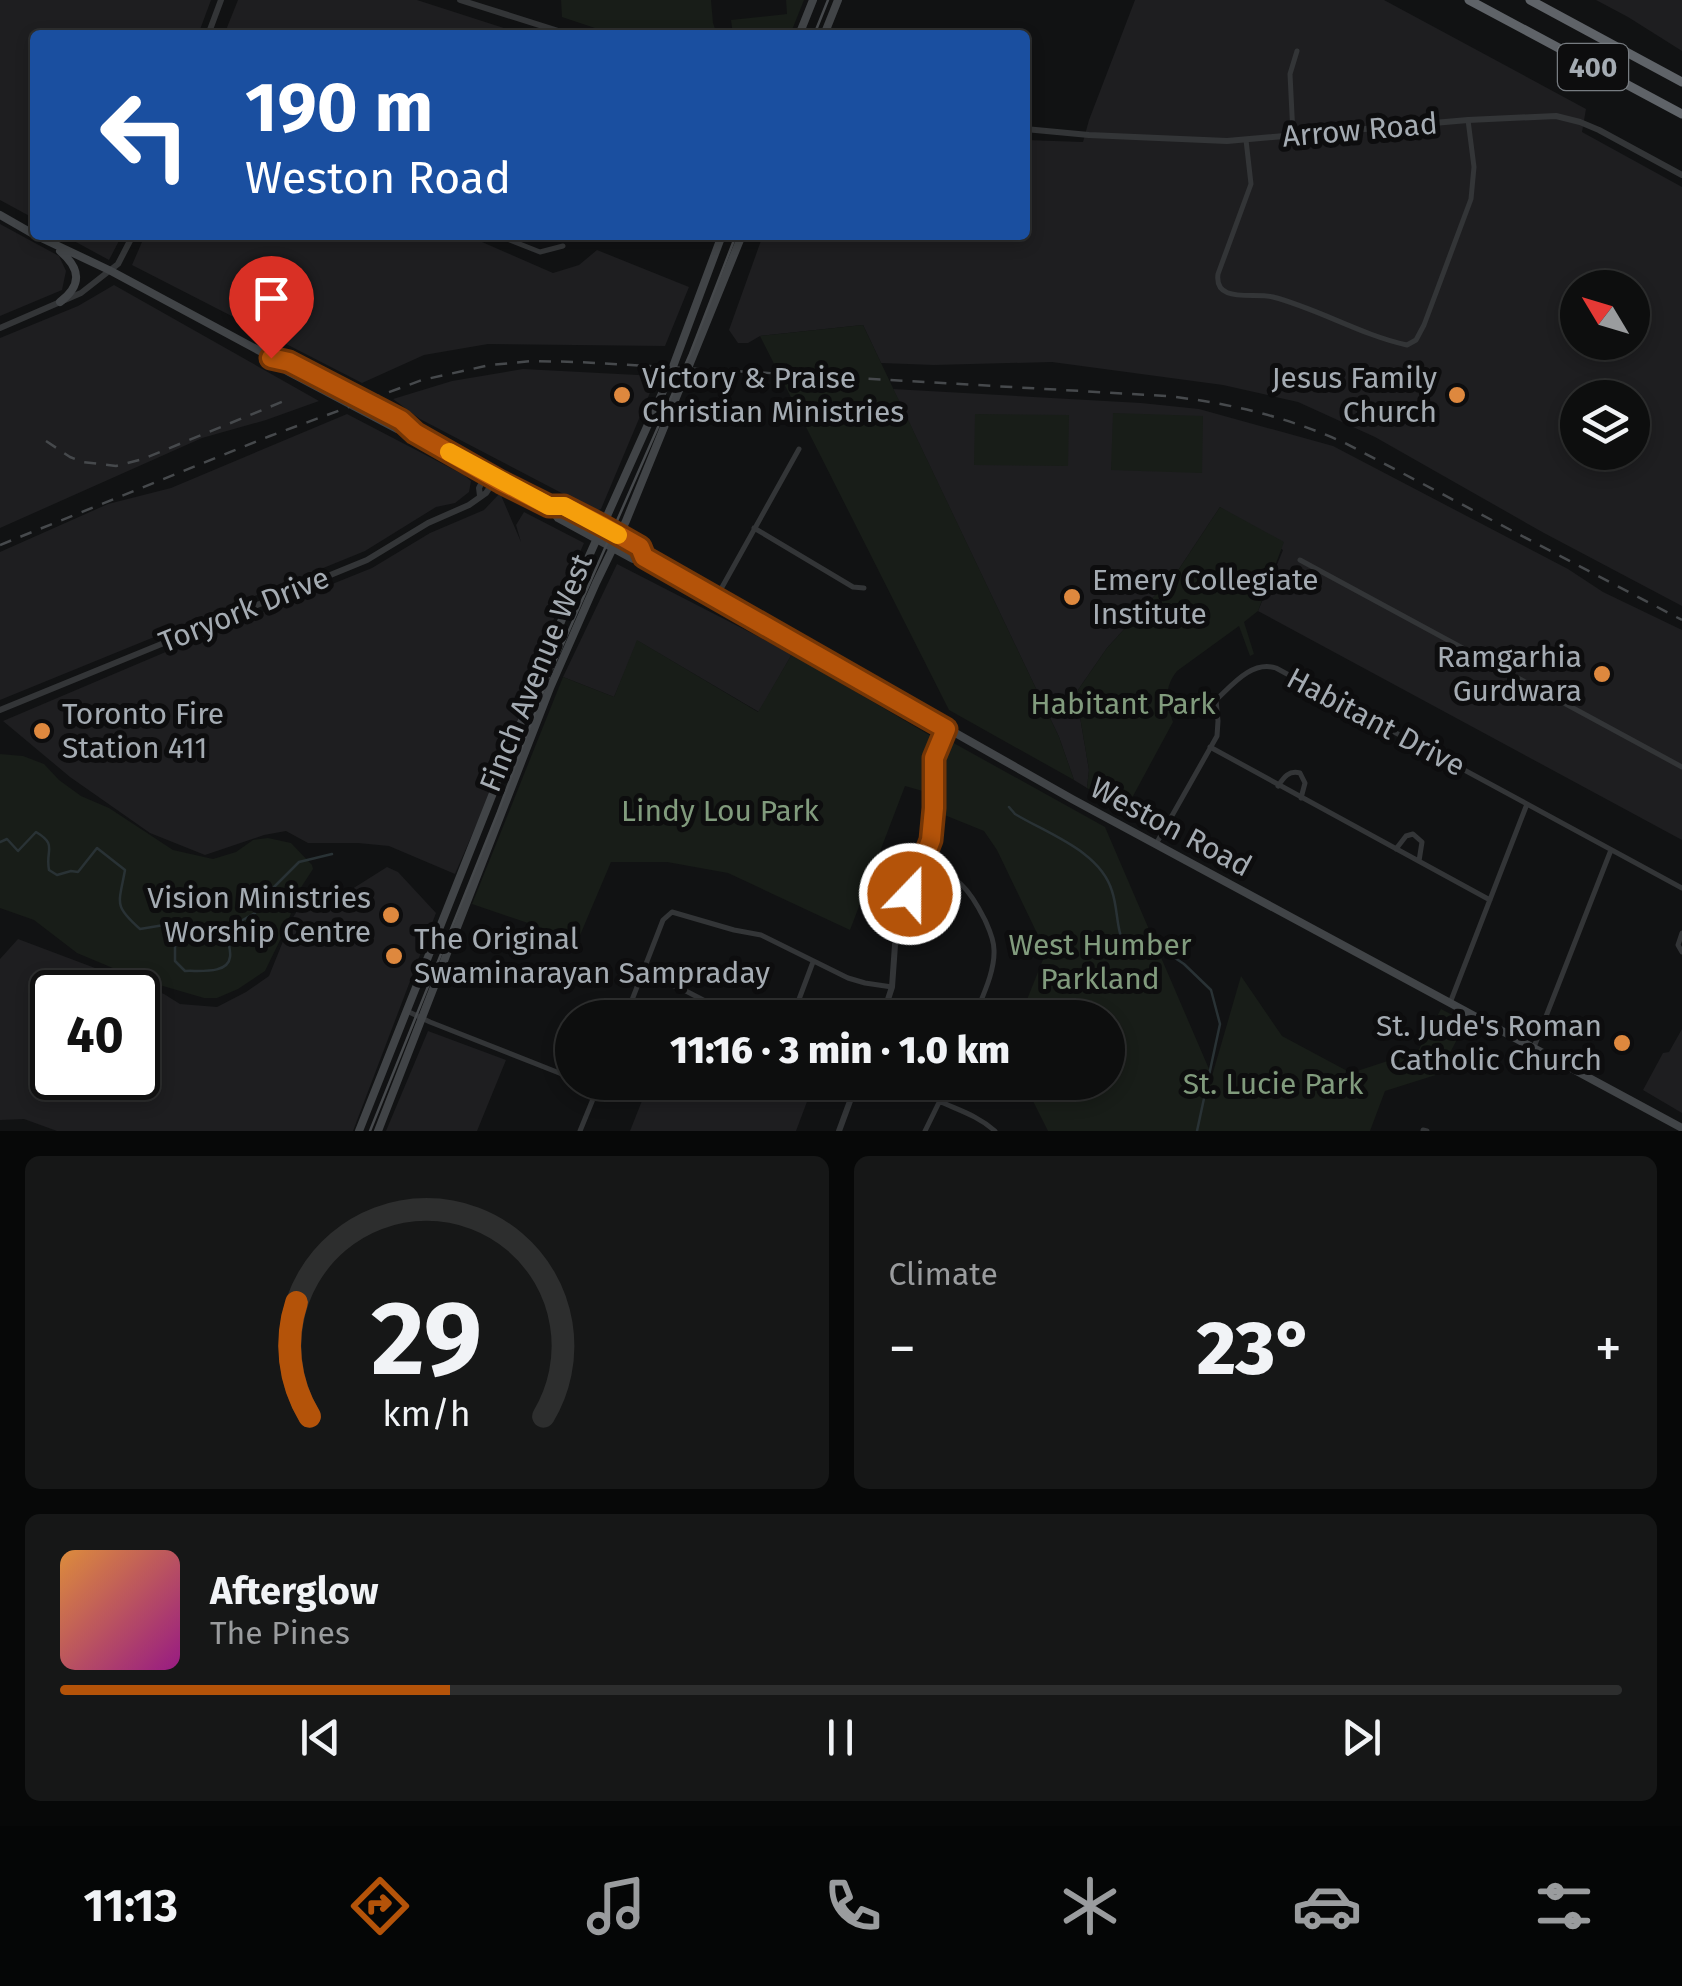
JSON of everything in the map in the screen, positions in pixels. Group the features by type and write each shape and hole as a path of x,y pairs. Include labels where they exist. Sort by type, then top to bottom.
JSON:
{"highway":[{"name":"400","path":"1469,0 1682,114"},
{"name":"400","path":"1530,0 1682,82"}],"main road":[{"path":"802,30 814,0"},
{"path":"826,30 838,0"},
{"name":"Weston Road","path":"0,216 30,232"},
{"name":"Weston Road","path":"44,240 111,271 271,358 289,362 401,420 415,433 489,478 549,506 564,506 603,526 640,547 644,557"},
{"name":"Finch Avenue West","path":"359,1131 597,538 668,380 720,240"},
{"name":"Finch Avenue West","path":"378,1131 550,688 672,412 740,240"},
{"path":"52,244 71,260 76,271 74,289 60,302"},
{"name":"Weston Road","path":"549,506 558,518 633,558 644,557 946,729 1676,1128"}],"street":[{"path":"210,30 222,0"},
{"path":"460,0 556,30"},
{"path":"530,30 532,22"},
{"path":"1293,136 1290,74 1297,51"},
{"name":"Arrow Road","path":"1030,130 1089,136 1246,140 1545,115 1568,118 1605,133 1682,175"},
{"path":"1246,140 1251,184 1218,274 1220,289 1235,295 1275,297 1406,345 1416,340 1424,324 1471,199 1474,168 1468,120"},
{"path":"0,328 81,294 118,264 130,240"},
{"path":"510,240 540,252 563,246"},
{"path":"716,598 799,448"},
{"name":"Toryork Drive","path":"0,710 359,564 428,523 469,506 480,496 480,485 489,478"},
{"path":"754,528 853,586 864,588"},
{"path":"1300,560 1682,767"},
{"name":"Habitant Drive","path":"1156,844 1217,736 1216,700 1254,668 1270,665 1682,888"},
{"path":"888,1000 896,932 931,840 934,758 946,729"},
{"path":"1210,747 1490,900"},
{"path":"1278,786 1286,775 1300,773 1305,783 1301,798"},
{"path":"1450,1003 1527,804"},
{"path":"1396,849 1406,836 1413,834 1422,842 1418,861"},
{"path":"1533,1049 1612,850"},
{"path":"923,863 951,875 967,888 989,928 995,952 981,1000"},
{"path":"632,1000 662,920 672,912 761,934 858,981 892,986"},
{"path":"1682,933 1678,946 1682,952"},
{"path":"799,1000 813,962"},
{"path":"642,974 703,1000"},
{"path":"407,1011 555,1071"},
{"path":"580,1131 593,1100"},
{"path":"839,1131 851,1100"},
{"path":"926,1131 942,1102 969,1112 995,1131"}],"shaded area":[{"path":"0,0 211,0 200,30 30,30 30,216 0,200"},
{"path":"238,0 417,0 510,30 226,30"},
{"path":"1135,0 1384,0 1586,109 1582,132 1682,187 1682,606 1375,437 1298,402 1223,385 1052,362 881,363 863,325 760,336 748,343 738,343 729,330 761,240 1030,240 1030,140 1083,142"},
{"path":"1596,0 1682,0 1682,51 1628,17"},
{"path":"0,224 59,256 66,271 62,290 0,316"},
{"path":"72,240 119,240 109,260"},
{"path":"143,240 477,240 553,273 579,265 597,250 689,287 665,346 488,344 424,355 362,383 132,265"},
{"path":"114,285 319,401 202,438 0,528 0,338 78,306"},
{"path":"523,369 657,376 601,509 596,511 420,419 393,399 452,381"},
{"path":"893,389 1199,409 1333,446 1568,569 1603,592 1682,630 1682,840 1258,611 1283,550 1220,507 1179,569 1107,648 1078,690 1089,770 1087,788 1074,780 1059,737"},
{"path":"347,414 464,475 471,481 469,492 455,503 436,507 365,551 0,700 0,552 108,504 171,488"},
{"path":"500,493 521,542 516,525 524,512 584,543 515,736 455,874 389,846 308,843 286,831 205,855 150,833 70,777 3,721 372,568 430,533 484,510"},
{"path":"617,564 792,654 759,712 638,641 614,697 563,677"},
{"path":"387,867 398,872 436,913 353,1131 57,1131 24,1119 0,1120 0,959 18,939 100,970 30,970 30,1100 160,1100 160,992 180,1004 217,1007 246,992 269,976 292,919 305,898 317,891 341,896"},
{"path":"1682,1029 1682,1113 1643,1090 1663,1053 1669,1052"},
{"path":"428,1031 506,1060 477,1131 386,1131"},
{"path":"642,1100 808,1100 796,1131 630,1131"}],"green space":[{"path":"561,0 711,0 715,30 601,30 562,17"},
{"path":"786,0 804,0 792,30 732,30 731,20 787,14"},
{"path":"863,325 1059,737 1074,780 949,710 760,336"},
{"path":"1113,413 1203,416 1202,473 1111,470"},
{"path":"975,414 1069,415 1068,466 974,465"},
{"name":"Habitant Park","path":"1220,507 1284,542 1258,611 1244,622 1254,654 1250,656 1239,626 1177,671 1168,695 1173,722 1126,809 1087,788 1089,770 1078,690 1107,648 1179,569"},
{"name":"Lindy Lou Park","path":"637,640 758,712 792,654 936,739 929,758 926,792 905,786 850,930 728,873 667,862 611,862 578,940 472,904 563,677 614,697"},
{"name":"West Humber Parkland","path":"950,741 1105,827 1212,1076 1241,976 1282,1036 1351,1073 1418,1051 1441,1009 1466,1022 1439,1074 1385,1091 1370,1131 1048,1131 1032,1100 1125,1100 1125,1000 1027,1000 1046,952 984,831 942,814 938,768"},
{"path":"0,754 23,756 44,764 81,796 109,808 173,850 213,859 236,852 253,840 268,838 291,843 313,869 300,889 265,971 217,998 160,985 160,970 118,970 77,953 34,920 0,908"}],"waterway":[{"path":"1009,807 1085,854 1106,877 1128,951 1172,956 1211,990 1220,1024 1197,1131"},
{"path":"0,842 7,839 18,851 36,832 49,844 49,870 57,875 78,872 97,848 125,870 120,897 125,914 140,929 164,925 175,932 175,961 185,971 224,967 230,957 228,940 241,921 255,913 267,894 299,862 332,854"}],"tram line":[{"path":"816,30 828,0"},
{"path":"370,1131 549,676 690,354 734,240"}],"railway":[{"path":"0,545 270,436 422,380 490,365 578,362 1167,396 1236,407 1345,443 1682,620"},
{"path":"46,441 83,462 116,466 143,459 289,399"}],"slow traffic":[{"path":"449,452 549,506 564,506 618,535"}],"place":[{"name":"Victory & Praise Christian Ministries","path":"622,395"},
{"name":"Jesus Family Church","path":"1457,395"},
{"name":"Emery Collegiate Institute","path":"1072,597"},
{"name":"Ramgarhia Gurdwara","path":"1602,674"},
{"name":"Toronto Fire Station 411","path":"42,731"},
{"name":"Vision Ministries Worship Centre","path":"391,915"},
{"name":"The Original Swaminarayan Sampraday","path":"394,956"},
{"name":"St. Jude's Roman Catholic Church","path":"1622,1043"}],"route":[{"path":"271,358 289,362 401,420 415,433 501,482 549,506 564,506 603,526 640,547 644,557 946,729 932,771 931,840 910,894"}],"park label":[{"name":"St. Lucie Park","path":"1273,1084"}]}
